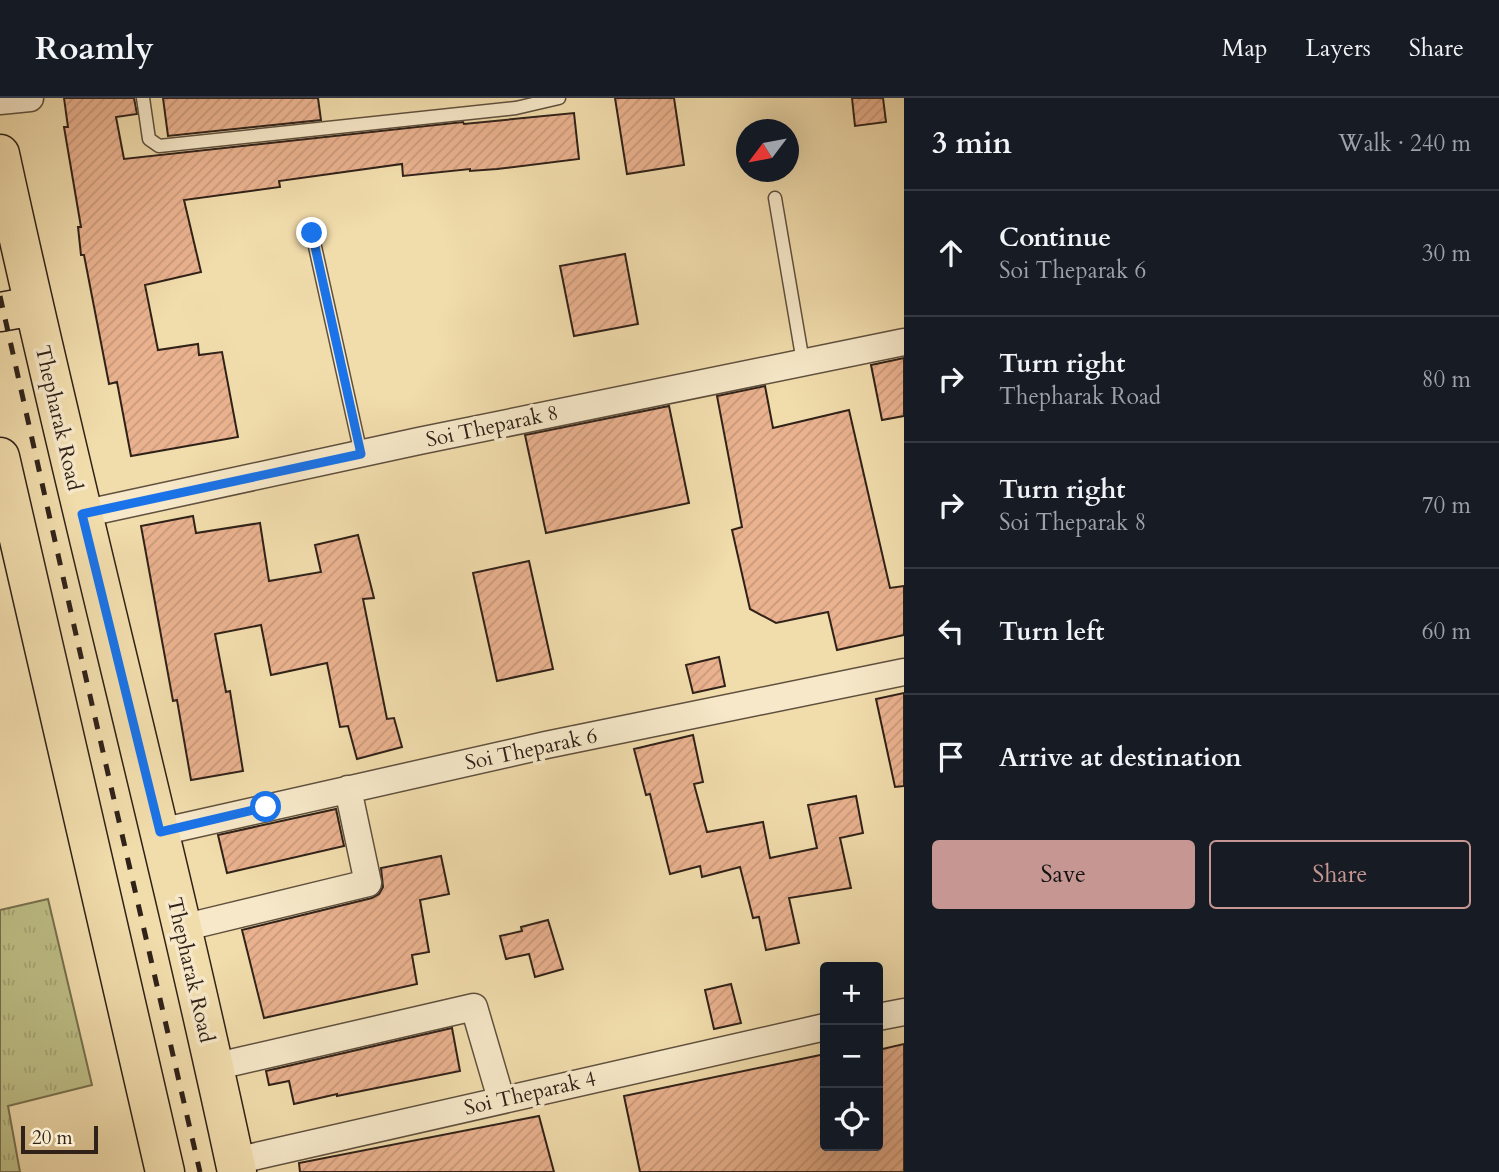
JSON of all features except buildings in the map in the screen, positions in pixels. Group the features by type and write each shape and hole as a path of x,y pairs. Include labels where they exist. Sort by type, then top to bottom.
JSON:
{"main road":[{"name":"Thepharak Road","path":"0,154 16,309 82,514 160,832 236,1167"},
{"path":"0,457 165,1172"}],"street":[{"path":"0,102 30,98"},
{"name":"Soi Theparak 8","path":"82,514 904,342"},
{"name":"Soi Theparak 6","path":"160,832 547,745 904,672"},
{"path":"181,928 368,883 348,789"},
{"path":"213,1067 474,1007 501,1099"},
{"path":"883,1016 904,1012"},
{"name":"Soi Theparak 4","path":"236,1167 501,1099 820,1028"}],"lane":[{"path":"143,98 149,139 159,146 516,108 558,98"},
{"path":"775,198 803,362"},
{"path":"312,233 361,454"}],"green space":[{"path":"48,899 92,1085 8,1106 20,1172 0,1172 0,910"}],"railway":[{"path":"0,296 200,1172"}],"route":[{"path":"266,807 160,832 82,514 361,454 312,233"}]}
